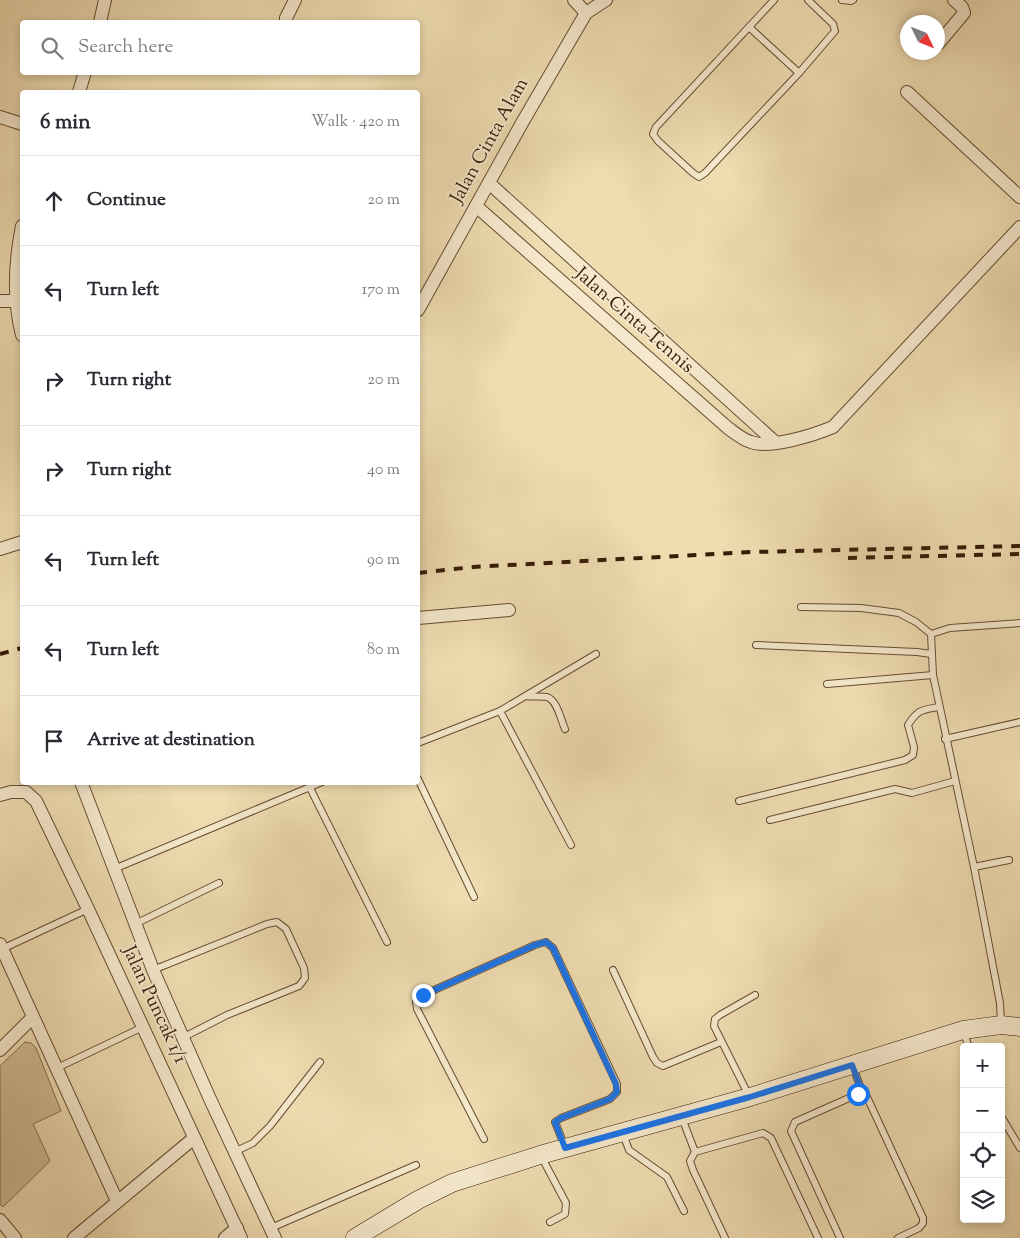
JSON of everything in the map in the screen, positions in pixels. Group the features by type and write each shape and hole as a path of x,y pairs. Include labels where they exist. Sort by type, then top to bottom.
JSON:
{"street":[{"path":"100,20 105,0"},
{"path":"286,20 296,0"},
{"path":"574,0 586,13"},
{"name":"Jalan Cinta Alam","path":"420,306 586,13 606,0"},
{"path":"945,36 964,13 962,7 954,0"},
{"path":"79,90 84,75"},
{"path":"907,92 1020,197"},
{"path":"0,117 20,123"},
{"name":"Jalan Cinta Tennis","path":"489,183 776,443"},
{"name":"Jalan Cinta Tennis","path":"476,206 728,428 749,442 763,445 833,428 1020,227"},
{"path":"20,237 17,301 20,321"},
{"path":"0,301 17,301"},
{"path":"728,428 741,412"},
{"path":"0,549 20,543"},
{"path":"420,618 509,610"},
{"path":"82,785 153,970 234,1152 273,1233"},
{"name":"Jalan Puncak 1/1","path":"0,795 11,792 26,792 36,801 239,1233"},
{"path":"1,946 118,1201"},
{"path":"0,1050 33,1017"},
{"path":"356,1238 418,1200 452,1183 540,1155 750,1097 852,1065 966,1038 1001,1025 1020,1027"},
{"path":"74,1238 194,1138"},
{"path":"0,1220 15,1238"},
{"path":"225,1238 239,1233"}],"lane":[{"path":"774,0 656,127 654,134 658,140 699,177 705,173 835,31 833,24 808,0"},
{"path":"842,0 853,0"},
{"path":"749,27 798,73"},
{"path":"801,608 861,608 899,613 916,622 931,634 933,675 945,739 974,867 1000,1003 1001,1025"},
{"path":"931,634 950,628 1020,623"},
{"path":"756,645 932,654"},
{"path":"420,742 500,710 596,654"},
{"path":"827,684 933,675"},
{"path":"525,696 547,697 551,699 565,729"},
{"path":"740,801 905,760 913,755 914,747 908,725 914,714 939,707"},
{"path":"500,710 571,845"},
{"path":"945,739 1020,722"},
{"path":"770,820 895,789 912,793 955,781"},
{"path":"420,783 474,897"},
{"path":"114,869 316,785"},
{"path":"310,788 387,942"},
{"path":"974,867 1009,860"},
{"path":"135,924 219,883"},
{"path":"1,946 88,909"},
{"path":"153,970 267,924 276,922 286,929 304,968 305,978 299,986 227,1015 184,1037"},
{"path":"484,1139 417,1010 416,1002 423,995 535,945 546,942 553,948 616,1084 617,1092 610,1099 555,1122 565,1148"},
{"path":"613,970 657,1063 663,1066 721,1042"},
{"path":"750,1097 714,1026 715,1019 755,995"},
{"path":"57,1068 143,1027"},
{"path":"234,1152 253,1144 270,1126 320,1062"},
{"path":"852,1065 863,1094 867,1097 923,1218 923,1223 919,1228 898,1238"},
{"path":"840,1238 791,1131 795,1122 858,1094 863,1094"},
{"path":"681,1116 695,1152"},
{"path":"1005,1123 1020,1148"},
{"path":"623,1133 630,1150 667,1177 684,1211"},
{"path":"725,1238 690,1161 695,1152 763,1133 771,1138 818,1238"},
{"path":"540,1155 566,1203 565,1214 550,1222"},
{"path":"273,1233 416,1165"}],"shaded area":[{"path":"25,1042 31,1043 36,1048 61,1111 33,1124 50,1161 3,1207 0,1204 0,1066"}],"railway":[{"path":"420,573 473,567 752,552 1020,546"},
{"path":"848,558 1020,554"},
{"path":"0,654 20,649"}],"route":[{"path":"423,995 535,945 546,942 553,948 616,1084 617,1092 610,1099 555,1122 565,1148 750,1097 852,1065 863,1094 858,1094"}]}
